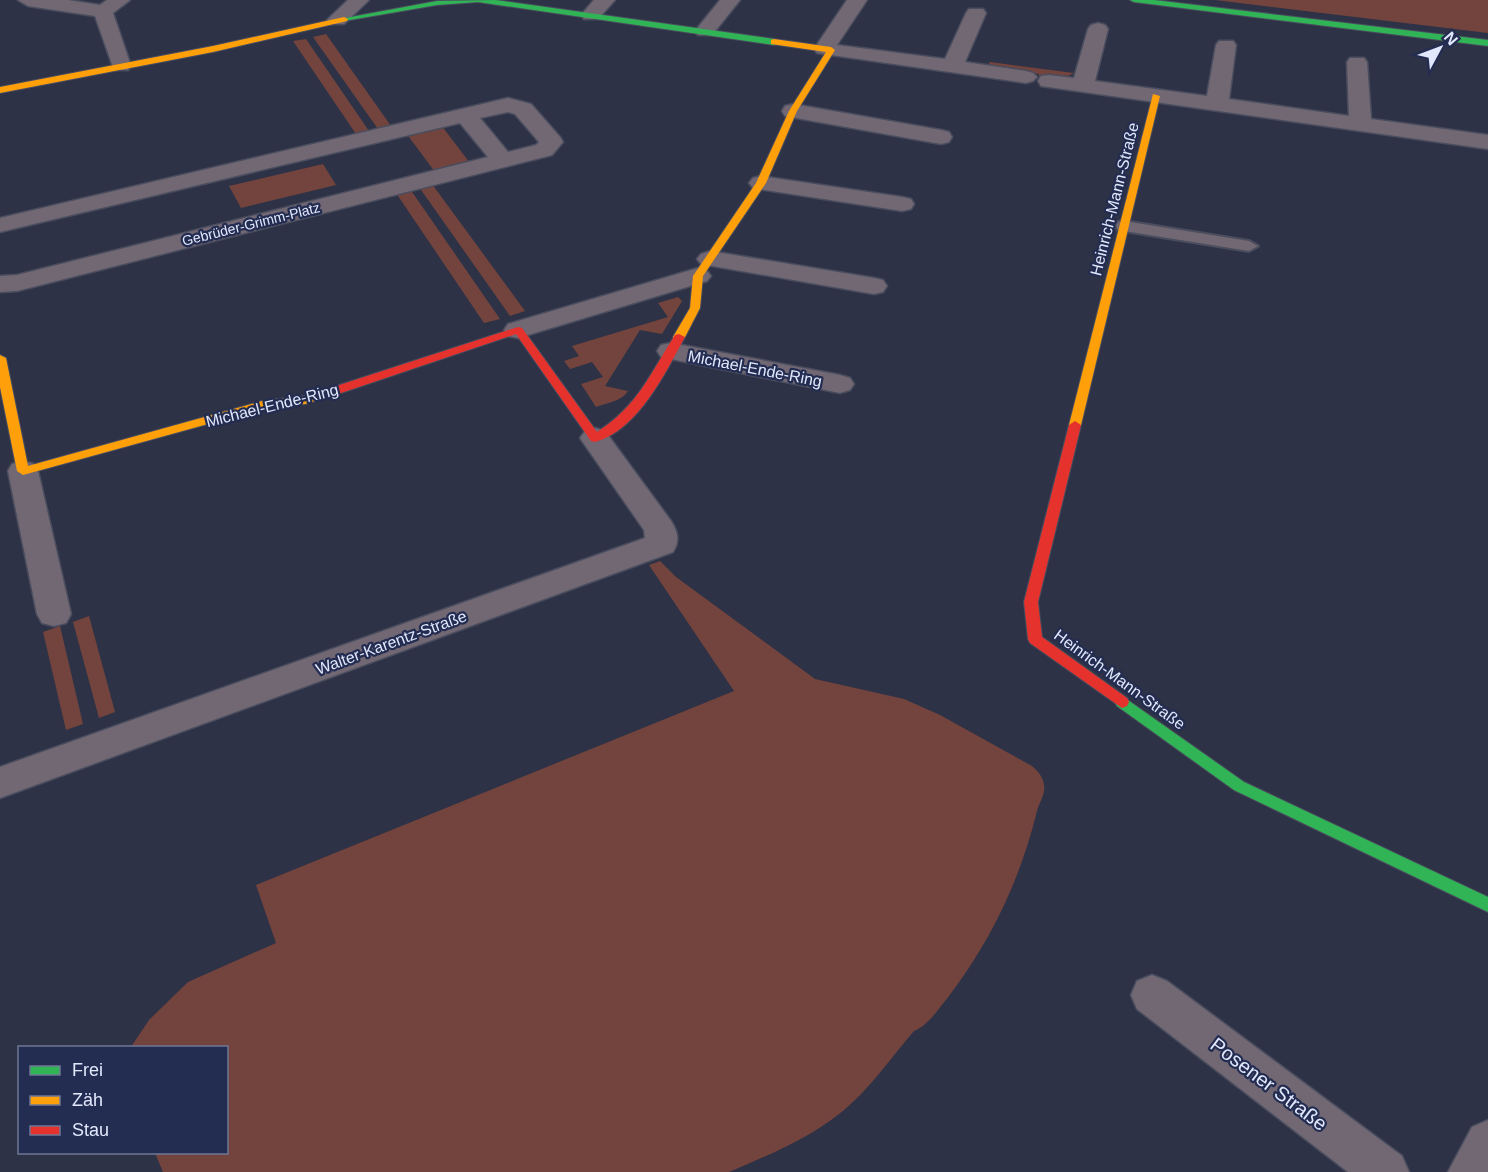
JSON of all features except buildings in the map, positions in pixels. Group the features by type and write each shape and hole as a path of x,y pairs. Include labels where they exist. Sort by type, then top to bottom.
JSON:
{"street":[{"path":"28,0 111,6 121,66"},
{"path":"337,20 359,0"},
{"path":"0,90 289,33 337,20 437,3 478,0 1026,77"},
{"path":"591,15 605,0"},
{"path":"705,31 730,0"},
{"name":"Michael-Ende-Ring","path":"595,438 620,424 639,406 695,308 704,268 761,183 793,111 857,0"},
{"path":"1134,0 1488,43"},
{"path":"952,67 976,13"},
{"path":"1083,85 1098,29"},
{"path":"1217,104 1226,45"},
{"path":"1358,62 1360,124"},
{"path":"1049,81 1488,142"},
{"name":"Heinrich-Mann-Straße","path":"1156,96 1031,602 1035,639 1239,786 1488,905"},
{"name":"Gebrüder-Grimm-Platz","path":"0,225 508,105 523,109 552,142 544,150 18,282 0,284"},
{"path":"793,111 941,137"},
{"path":"465,114 502,160"},
{"path":"761,183 902,204"},
{"name":"Michael-Ende-Ring","path":"23,471 262,405 305,400 704,268 874,286"},
{"path":"518,330 595,438"},
{"name":"Michael-Ende-Ring","path":"671,351 840,384"},
{"path":"0,358 54,614"},
{"name":"Walter-Karentz-Straße","path":"0,783 662,544 660,529 595,438"},
{"name":"Posener Straße","path":"1152,995 1386,1172"},
{"path":"1471,1172 1488,1143"}],"lane":[{"path":"1124,226 1249,246"}],"shaded area":[{"path":"1215,0 1488,0 1488,33"},
{"path":"326,34 391,126 378,129 313,37"},
{"path":"306,39 369,131 356,134 293,41"},
{"path":"990,62 1074,73 1060,80 1039,77 1039,74 986,67"},
{"path":"441,125 470,163 435,172 406,133"},
{"path":"323,164 336,185 241,208 229,186"},
{"path":"432,184 525,311 510,316 419,187"},
{"path":"410,189 500,319 484,323 396,193"},
{"path":"678,297 682,301 662,334 640,330 605,386 628,391 618,399 596,407 581,384 603,377 592,362 570,369 564,361 579,356 572,346 668,317 658,303"},
{"path":"660,561 676,577 815,679 904,699 940,715 1032,766 1040,774 1044,791 1013,885 978,953 937,1011 924,1025 914,1031 854,1101 826,1124 795,1142 729,1172 163,1172 155,1154 228,1154 228,1046 132,1046 149,1020 188,982 276,943 256,885 734,691 649,565"},
{"path":"89,616 115,712 99,718 73,622"},
{"path":"60,626 83,724 66,730 43,632"}],"traffic: fast":[{"path":"344,19 437,3 478,0 774,42"},
{"path":"1134,0 1488,43"},
{"path":"1122,702 1239,786 1488,905"}],"traffic: slow":[{"path":"0,90 213,49 344,19"},
{"path":"679,337 695,308 698,276 761,183 793,111 831,50 774,42"},
{"path":"1075,425 1156,96"},
{"path":"0,358 23,471 262,405 305,400 325,394"}],"traffic: jam":[{"path":"325,394 518,330 595,438 612,428 636,406 645,395 679,337"},
{"path":"1075,425 1031,602 1035,639 1122,702"}]}
